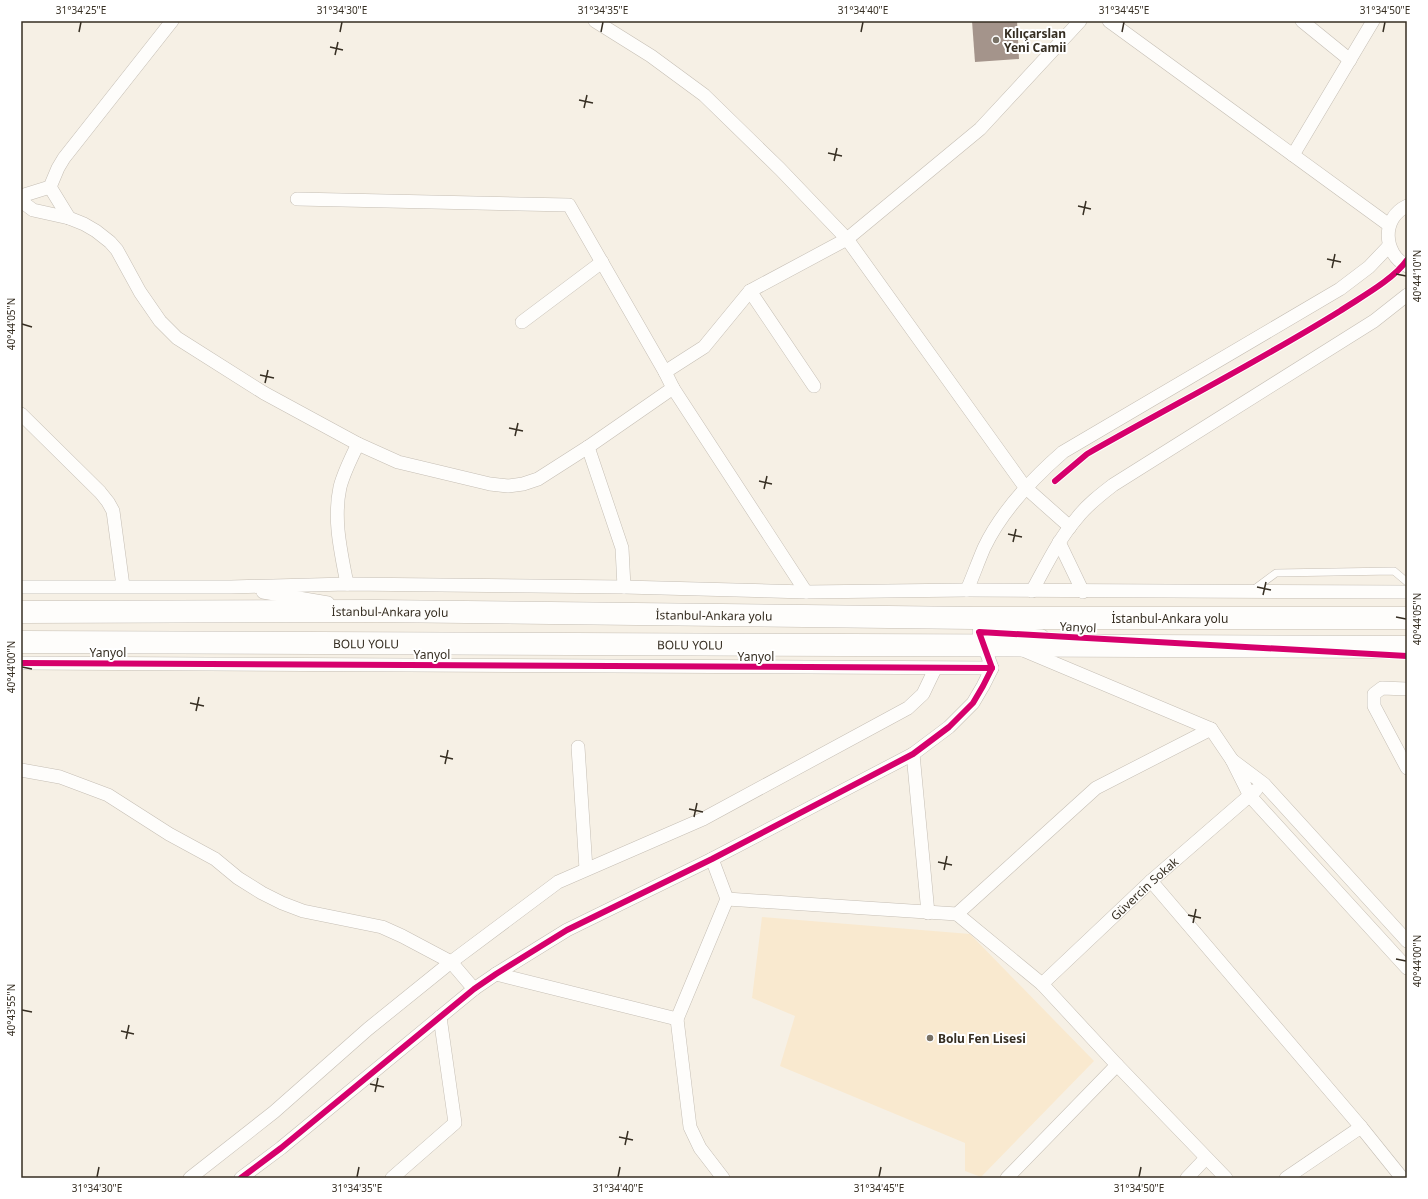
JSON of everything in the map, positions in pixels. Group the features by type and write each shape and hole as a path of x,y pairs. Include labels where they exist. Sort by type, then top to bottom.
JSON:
{"highway":[{"name":"İstanbul-Ankara yolu","path":"21,612 377,611 973,618 1407,618"},
{"name":"BOLU YOLU","path":"21,642 54,652 1407,647"}],"street":[{"path":"21,196 50,187 64,158 172,21"},
{"path":"595,21 651,56 704,95 780,169 847,239 1025,487 1070,527"},
{"path":"665,372 704,347 750,291 847,239 980,129 1080,21"},
{"path":"1108,21 1389,225"},
{"path":"1302,21 1350,60"},
{"path":"1293,155 1373,21"},
{"path":"50,187 69,218"},
{"path":"297,199 570,205 673,388 806,592"},
{"path":"21,201 33,210 69,218 96,231 110,242 117,250 140,292 160,321 177,338 264,393 358,444 408,465 490,484 508,486 523,484 538,479 588,447 673,388"},
{"path":"1407,206 1394,216 1389,225 1388,236 1389,246 1394,255 1401,263 1407,266"},
{"path":"967,590 984,547 1005,513 1025,487 1063,452 1340,289 1369,267 1389,246"},
{"path":"522,322 602,262"},
{"path":"750,291 814,386"},
{"path":"1032,591 1059,542 1070,527 1093,501 1113,485 1374,321 1407,295"},
{"path":"21,414 100,492 108,502 112,511 122,586"},
{"path":"347,584 336,521 340,487 358,444"},
{"path":"588,447 622,548 624,588"},
{"path":"1059,542 1083,592"},
{"path":"21,587 231,587 347,584 806,592 967,590 1083,592 1407,592"},
{"path":"231,587 377,611"},
{"path":"241,1178 281,1148 474,989 496,974 567,930 712,859 913,754 948,727 973,703 984,686 992,668 979,632"},
{"path":"979,632 1211,729 1232,760 1250,796 1407,968"},
{"name":"Yanyol","path":"979,632 1407,656"},
{"name":"Yanyol","path":"21,663 54,652 935,669 992,668"},
{"path":"190,1178 274,1112 368,1029 451,962 558,882 703,819 908,708 922,694 935,669"},
{"path":"1407,689 1382,688 1374,694 1374,706 1407,768"},
{"path":"957,914 1096,788 1211,729"},
{"path":"578,747 586,869"},
{"path":"913,754 928,913"},
{"path":"1232,760 1264,784 1407,942"},
{"path":"21,770 60,776 108,795 169,834 215,859 238,878 282,903 303,911 382,927 402,936 451,962 474,989"},
{"name":"Güvercin Sokak","path":"1042,984 1151,881 1264,784"},
{"path":"712,859 727,899 677,1019 690,1127 700,1148 723,1178"},
{"path":"1151,881 1361,1127 1402,1178"},
{"path":"727,899 957,914 1042,984 1116,1065 1226,1178"},
{"path":"496,974 677,1019"},
{"path":"392,1178 455,1122 440,1017"},
{"path":"1007,1178 1116,1065"},
{"path":"1286,1178 1361,1127"},
{"path":"1187,1178 1206,1158"}],"lane":[{"path":"1250,592 1276,573 1394,571 1407,582"}],"shaded area":[{"name":"Bolu Fen Lisesi","path":"762,917 970,934 1094,1061 981,1177 965,1171 965,1143 780,1066 795,1016 752,998"}],"building":[{"name":"Kılıçarslan Yeni Camii","path":"972,21 1017,21 1019,59 975,62"}],"cycle path":[{"path":"1055,481 1087,454 1246,366 1340,311 1385,281 1407,260"},
{"path":"21,663 992,668 979,632 1407,656"},
{"path":"241,1178 281,1148 474,989 496,974 567,930 712,859 913,754 949,727 973,703 992,668"}],"place":[{"name":"Kılıçarslan Yeni Camii","path":"996,40"},
{"name":"Bolu Fen Lisesi","path":"930,1038"}]}
